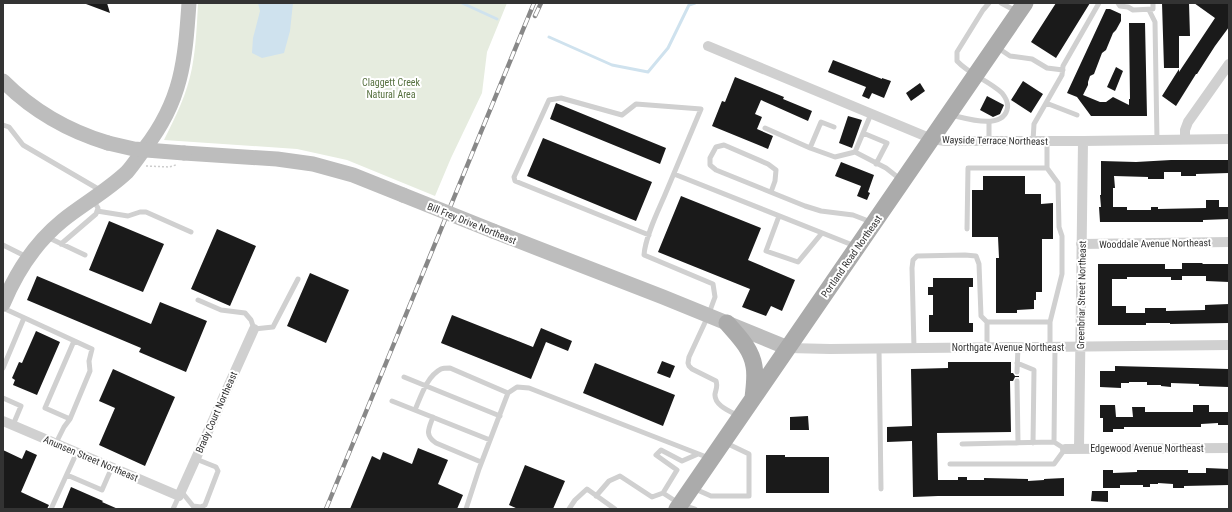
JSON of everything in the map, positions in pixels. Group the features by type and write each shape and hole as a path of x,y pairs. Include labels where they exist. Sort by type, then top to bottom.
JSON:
{"main road":[{"name":"Portland Road Northeast","path":"684,507 704,456 723,442 1022,8"},
{"path":"727,323 744,343 750,353 755,371 753,398"}],"street":[{"path":"3,304 34,249 61,222 95,201 126,172 157,133 170,108 184,60 189,3"},
{"name":"Wayside Terrace Northeast","path":"708,46 932,139 945,141 1229,139"},
{"path":"1185,139 1185,130 1188,122 1229,64"},
{"name":"Bill Frey Drive Northeast","path":"3,81 25,102 54,121 72,130 108,143 180,159 277,159 313,164 353,175 788,348"},
{"name":"Greenbriar Street Northeast","path":"1079,449 1083,141"},
{"name":"Wooddale Avenue Northeast","path":"1082,244 1229,242"},
{"name":"Brady Court Northeast","path":"180,493 254,329"},
{"name":"Northgate Avenue Northeast","path":"788,348 879,349 1229,345"},
{"name":"Anunsen Street Northeast","path":"8,423 112,467 180,493"},
{"name":"Edgewood Avenue Northeast","path":"1065,450 1229,448"}],"lane":[{"path":"948,115 989,122 1002,118 1008,108 1005,97 975,75 964,70 957,61 957,52 982,10 989,3"},
{"path":"1001,3 1022,8"},
{"path":"1033,141 1034,124 1062,75 1063,66 1099,3"},
{"path":"1118,3 1120,6 1128,7 1133,10 1153,9 1153,3"},
{"path":"1149,10 1155,22 1157,140"},
{"path":"995,46 1010,56 1032,60 1048,68 1063,70"},
{"path":"649,235 515,181 514,177 549,100 561,98 622,115 636,104 701,109 649,235 644,248 644,255 713,284 715,297 689,357 688,363 689,366 716,381 718,385 715,393 717,402 740,417"},
{"path":"1046,103 1077,115"},
{"path":"855,152 871,114"},
{"path":"810,148 821,122 834,127"},
{"path":"989,122 989,141"},
{"path":"3,125 9,127 23,145 95,201 128,216 140,212 146,212 192,232"},
{"path":"765,128 810,148 836,157 855,152 886,168 903,181"},
{"path":"863,133 887,143 876,164"},
{"path":"1047,141 1047,168 1058,183 1059,227 1062,236 1062,274 1050,322 1053,347 1054,442"},
{"path":"770,192 775,181 776,170 768,164 724,145 716,147 710,158 710,165 716,170 770,192 815,209 853,215 874,223"},
{"path":"967,230 968,168 1047,168"},
{"path":"674,174 857,247"},
{"path":"61,244 96,214 95,201"},
{"path":"779,216 766,251 798,262 822,233"},
{"path":"46,236 85,255"},
{"path":"3,245 28,258"},
{"path":"914,348 912,268 914,260 917,256 976,256 979,264 981,316 987,322 1050,322"},
{"path":"198,300 221,310 245,313 251,320 254,329 273,327 298,279"},
{"path":"3,308 92,349 89,361 90,371 70,419 64,426 56,443"},
{"path":"3,368 24,318"},
{"path":"987,322 987,348"},
{"path":"70,419 45,408 74,341"},
{"path":"1017,372 1018,347"},
{"path":"879,349 881,489"},
{"path":"1017,363 1034,370 1033,443"},
{"path":"415,410 426,386 441,368 450,368 508,393"},
{"path":"404,377 500,416"},
{"path":"1017,381 1018,443"},
{"path":"466,509 481,462 508,393 517,388 529,388 704,456"},
{"path":"3,398 21,406 8,423"},
{"path":"392,401 490,440"},
{"path":"433,417 428,435 431,440 481,462"},
{"path":"692,487 711,496 749,496 750,454 723,442"},
{"path":"950,464 1054,464 1065,450 1054,442 962,444"},
{"path":"596,496 609,481 620,476 652,497 663,494 677,470 656,455 661,450 682,461 704,456"},
{"path":"51,509 78,452"},
{"path":"173,509 180,493 193,506 198,507 205,505 218,471 216,467 196,458"},
{"path":"67,475 102,490 112,467"},
{"path":"569,509 587,489 615,509"},
{"path":"663,494 684,507"}],"path":[{"path":"132,165 169,167 180,159"}],"green space":[{"name":"Claggett Creek Natural Area","path":"198,3 507,3 487,52 482,93 451,158 435,196 347,160 297,149 164,140 181,105 190,78 195,44"}],"water":[{"path":"258,3 293,3 290,31 284,53 262,58 252,53 253,38 260,11"}],"building":[{"path":"107,3 110,13 86,4"},
{"path":"1056,3 1090,3 1056,58 1031,42"},
{"path":"1162,3 1189,3 1190,36 1179,36 1179,68 1164,68"},
{"path":"1194,3 1229,3 1229,27 1196,74 1176,106 1162,96 1215,18"},
{"path":"1106,9 1110,9 1121,14 1121,21 1113,33 1106,50 1102,53 1094,74 1090,76 1088,85 1083,95 1100,102 1106,102 1113,97 1129,105 1129,23 1145,23 1147,116 1091,116 1077,97 1067,93"},
{"path":"833,60 891,81 884,98 872,93 869,99 862,96 866,87 828,72"},
{"path":"1116,67 1123,71 1115,91 1107,87"},
{"path":"735,77 784,97 783,99 812,111 808,121 761,100 755,114 762,117 757,129 773,136 768,149 712,126 722,101 725,102"},
{"path":"1023,81 1043,94 1031,113 1011,100"},
{"path":"920,83 925,91 911,101 906,93"},
{"path":"987,96 1004,105 1000,114 993,117 980,110"},
{"path":"556,103 666,148 660,164 550,119"},
{"path":"848,116 862,120 852,148 839,143"},
{"path":"543,138 652,182 636,221 527,176"},
{"path":"1171,160 1229,160 1229,173 1181,176 1181,172 1164,172 1164,179 1114,176 1115,188 1113,188 1113,207 1127,207 1127,210 1151,210 1151,207 1158,207 1158,209 1206,208 1206,200 1219,200 1219,207 1229,207 1229,219 1203,220 1203,222 1100,222 1099,207 1101,207 1101,161 1136,162"},
{"path":"841,162 874,175 867,200 857,196 861,186 835,176"},
{"path":"983,176 1025,176 1025,194 1041,194 1041,204 1053,203 1053,239 1042,239 1042,292 1036,292 1034,309 1017,310 1017,313 996,313 996,258 999,258 998,237 972,237 972,190 983,190"},
{"path":"681,196 761,228 748,260 795,280 782,311 771,306 766,316 742,307 750,289 658,252"},
{"path":"109,221 164,244 143,292 89,270"},
{"path":"217,229 256,246 230,306 191,289"},
{"path":"1182,263 1229,264 1229,282 1206,281 1206,276 1182,276 1182,280 1171,280 1171,277 1127,277 1127,279 1112,279 1112,306 1126,306 1126,313 1145,313 1145,308 1166,308 1166,311 1205,310 1205,305 1229,304 1229,323 1146,323 1146,325 1098,325 1098,264 1165,264 1165,269 1182,269"},
{"path":"310,273 349,290 326,343 287,326"},
{"path":"37,276 151,324 160,302 207,321 186,372 139,352 141,348 27,300"},
{"path":"933,278 973,278 973,287 969,287 969,323 973,323 973,332 929,332 929,315 933,315 933,295 928,295 928,287 933,287"},
{"path":"452,315 533,347 541,328 572,341 568,351 546,342 531,379 441,343"},
{"path":"36,331 60,342 37,395 13,385 15,380 12,378 19,362 22,363"},
{"path":"662,361 675,366 670,378 657,373"},
{"path":"948,362 1011,362 1011,373 1019,377 1015,377 1013,381 1010,381 1011,432 937,433 938,480 958,480 958,477 967,477 967,480 984,480 984,478 1028,479 1028,481 1064,478 1064,496 913,497 912,441 887,442 887,427 912,426 911,369 948,368"},
{"path":"595,363 675,395 663,426 583,393"},
{"path":"1115,366 1229,369 1229,383 1228,387 1171,383 1171,387 1147,385 1147,382 1129,382 1121,383 1121,388 1100,387 1100,371 1115,371"},
{"path":"113,369 175,397 145,466 99,445 115,408 99,401"},
{"path":"1100,405 1115,405 1116,417 1133,417 1132,407 1145,407 1145,412 1193,412 1193,405 1209,405 1209,412 1229,412 1229,425 1218,425 1218,423 1201,424 1201,427 1124,427 1124,429 1113,429 1113,432 1103,432 1103,418 1100,418"},
{"path":"808,416 809,430 790,430 790,417"},
{"path":"418,448 448,460 438,484 463,495 457,509 350,509 372,456 380,460 383,452 412,464"},
{"path":"3,450 22,459 26,450 37,455 21,492 49,505 47,509 3,509"},
{"path":"766,455 785,455 785,457 829,457 829,493 766,493"},
{"path":"525,465 565,481 553,509 518,509 509,505"},
{"path":"1206,468 1229,469 1229,485 1184,486 1184,488 1173,488 1173,484 1158,483 1150,484 1150,487 1143,487 1143,485 1120,485 1120,488 1103,488 1103,470 1113,470 1113,473 1137,472 1137,470 1188,470 1188,473 1206,473"},
{"path":"71,487 103,501 102,502 118,509 62,509"},
{"path":"1092,491 1108,491 1108,502 1091,501"}],"waterway":[{"path":"462,3 497,19"},
{"path":"549,37 612,65 648,72 668,48 689,5 695,3"}],"railway":[{"path":"326,509 534,3"},
{"path":"535,16 541,3"}]}
